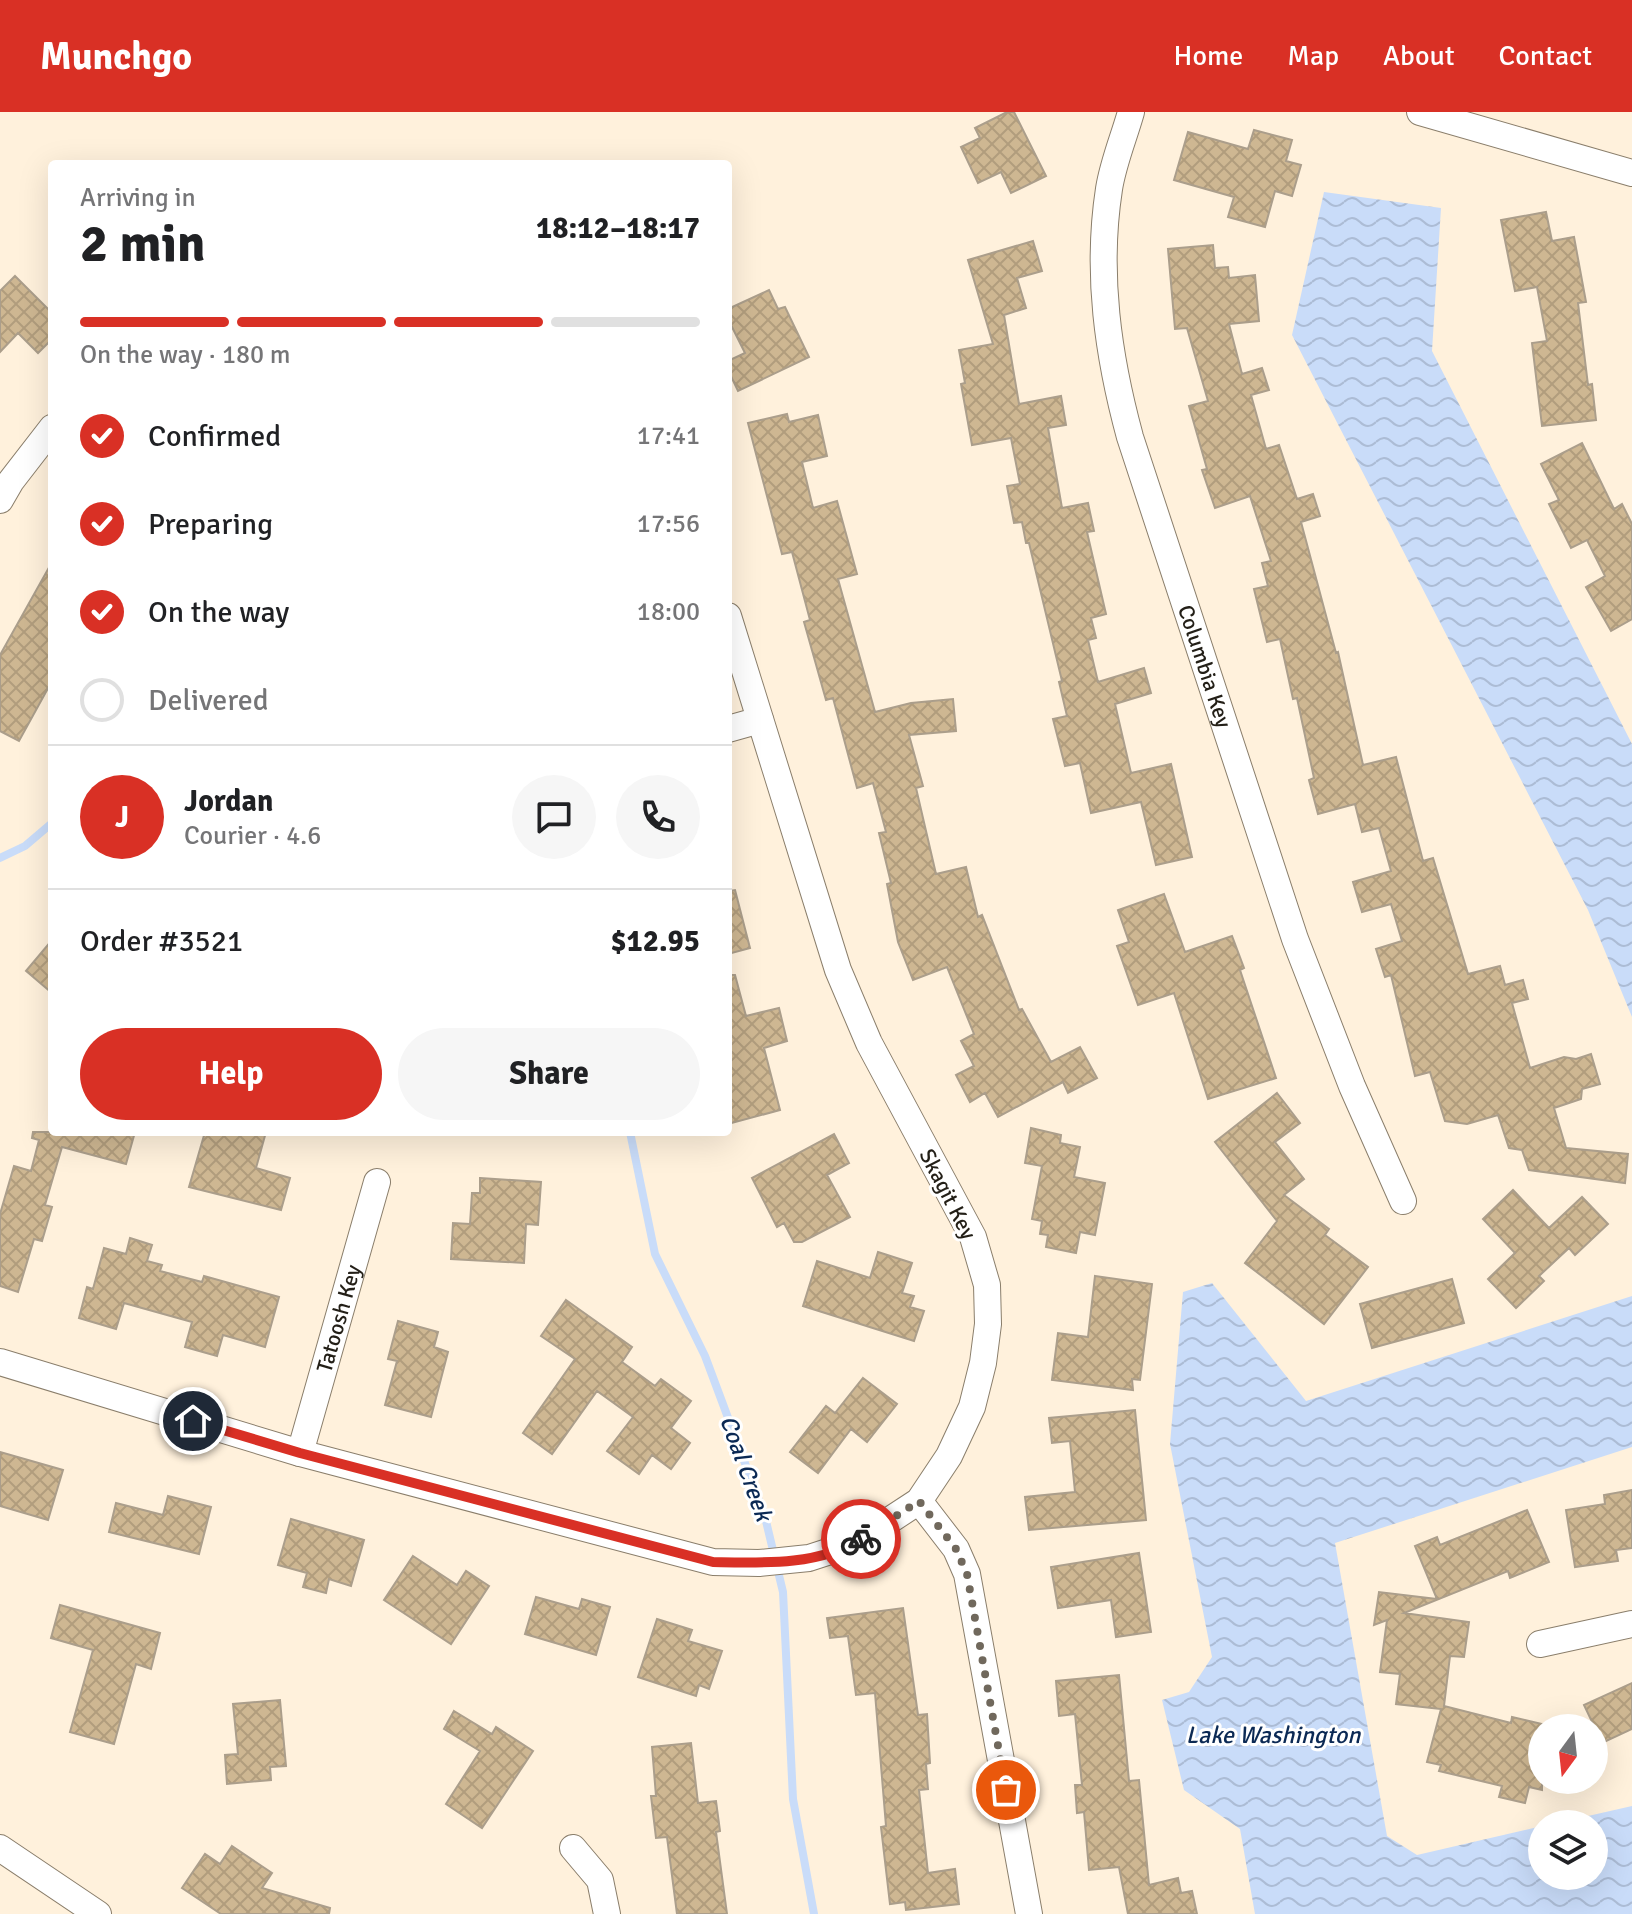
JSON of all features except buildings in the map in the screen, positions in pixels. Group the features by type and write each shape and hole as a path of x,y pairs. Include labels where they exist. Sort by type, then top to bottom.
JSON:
{"street":[{"name":"Columbia Key","path":"1131,112 1109,185 1104,234 1104,291 1114,378 1130,437 1295,939 1352,1086 1403,1201"},
{"path":"1420,112 1632,173"},
{"path":"0,500 48,433"},
{"name":"Skagit Key","path":"732,629 838,970 869,1043 973,1237 987,1285 985,1350 972,1407 949,1456 919,1501"},
{"path":"732,728 760,720"},
{"name":"Tatoosh Key","path":"300,1453 377,1182"},
{"path":"0,1362 300,1453 713,1562 759,1563 798,1559 855,1543 919,1501 956,1549 967,1574 1029,1914"},
{"path":"1540,1644 1632,1624"},
{"path":"0,1848 98,1914"},
{"path":"573,1848 600,1880 607,1914"}],"water":[{"path":"1324,192 1441,208 1432,351 1632,744 1632,1017 1588,910 1292,335"},
{"name":"Lake Washington","path":"1212,1283 1306,1401 1632,1296 1632,1447 1335,1543 1387,1836 1417,1855 1528,1829 1528,1890 1608,1890 1608,1811 1632,1806 1632,1914 1255,1914 1240,1829 1184,1790 1162,1700 1189,1692 1212,1657 1170,1444 1183,1292"}],"waterway":[{"name":"Coal Creek","path":"0,858 25,846 48,826"},
{"name":"Coal Creek","path":"631,1136 655,1254 705,1356 765,1517 783,1592 793,1799 814,1914"}],"way so far":[{"path":"861,1539 890,1523 919,1501 956,1549 967,1574 1006,1790"}],"route":[{"path":"193,1421 300,1453 713,1562 759,1563 809,1558 861,1539"}]}
